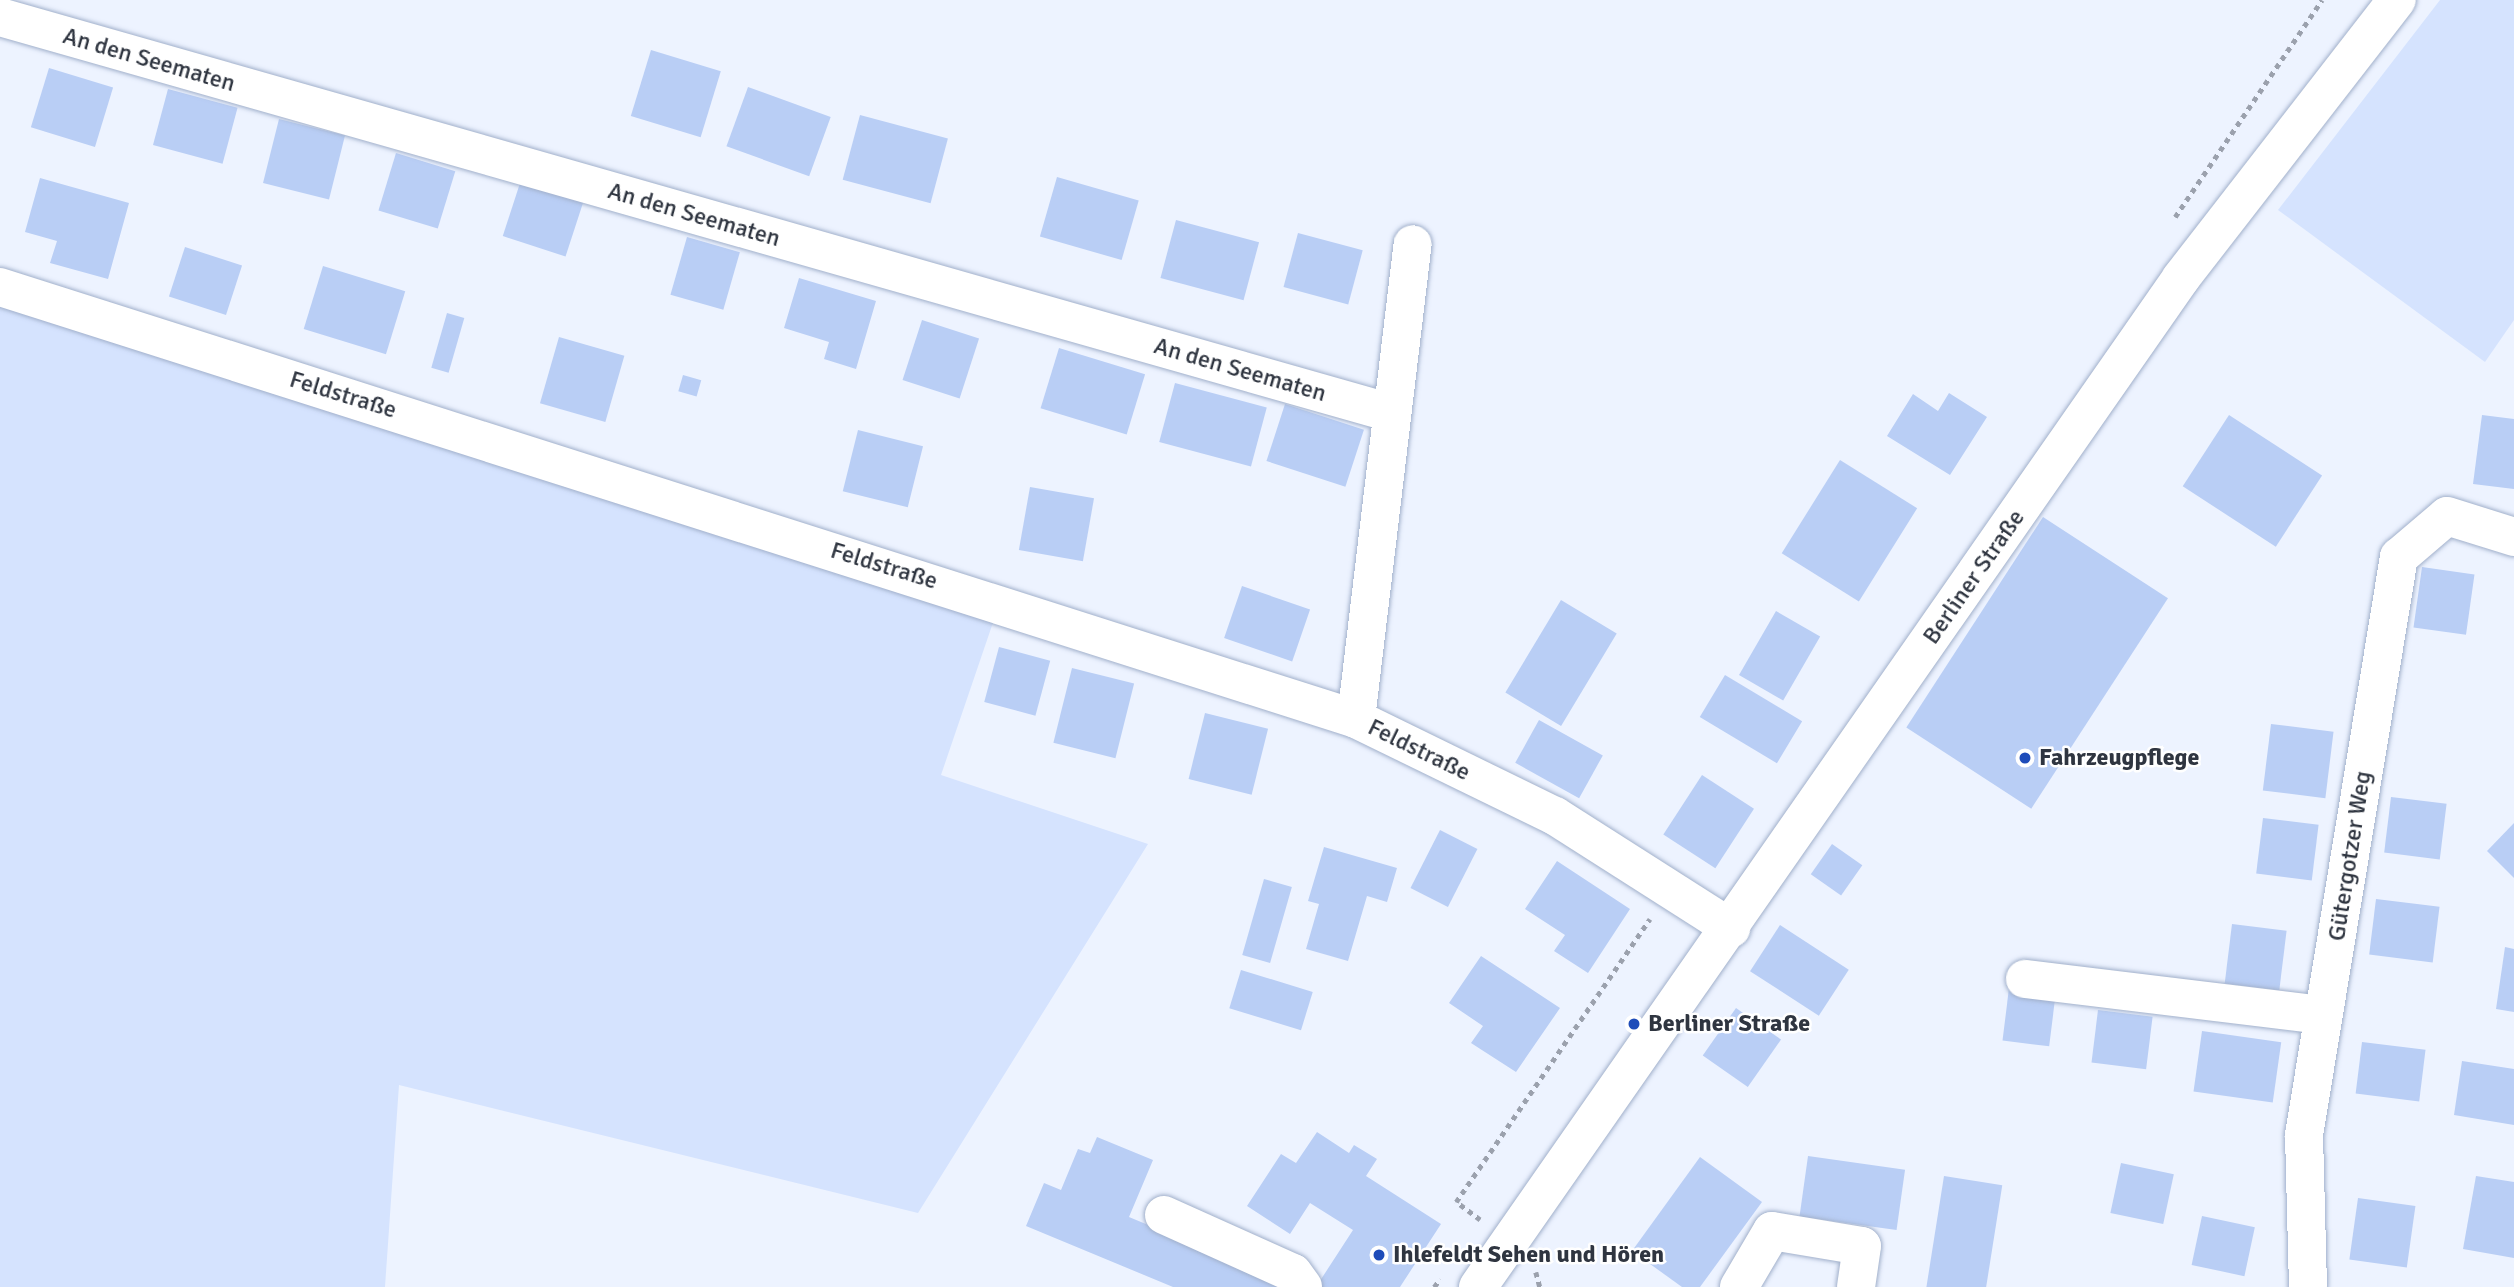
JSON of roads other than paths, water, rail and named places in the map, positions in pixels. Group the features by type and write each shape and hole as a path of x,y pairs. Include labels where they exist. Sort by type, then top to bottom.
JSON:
{"street":[{"name":"Berliner Straße","path":"1479,1287 2181,278 2398,0"},
{"name":"An den Seematen","path":"0,17 1388,412"},
{"path":"1356,719 1388,412 1413,244"},
{"name":"Feldstraße","path":"0,287 1356,719 1555,817 1731,928"},
{"name":"Gütergotzer Weg","path":"2308,1287 2304,1135 2399,557 2446,516 2514,537"},
{"path":"2025,979 2323,1015"},
{"path":"1164,1215 1293,1272 1303,1287"},
{"path":"1739,1287 1772,1231 1862,1246 1856,1287"}],"place":[{"name":"Fahrzeugpflege","path":"2025,758"},
{"name":"Berliner Straße","path":"1634,1024"},
{"name":"Ihlefeldt Sehen und Hören","path":"1379,1255"}]}
